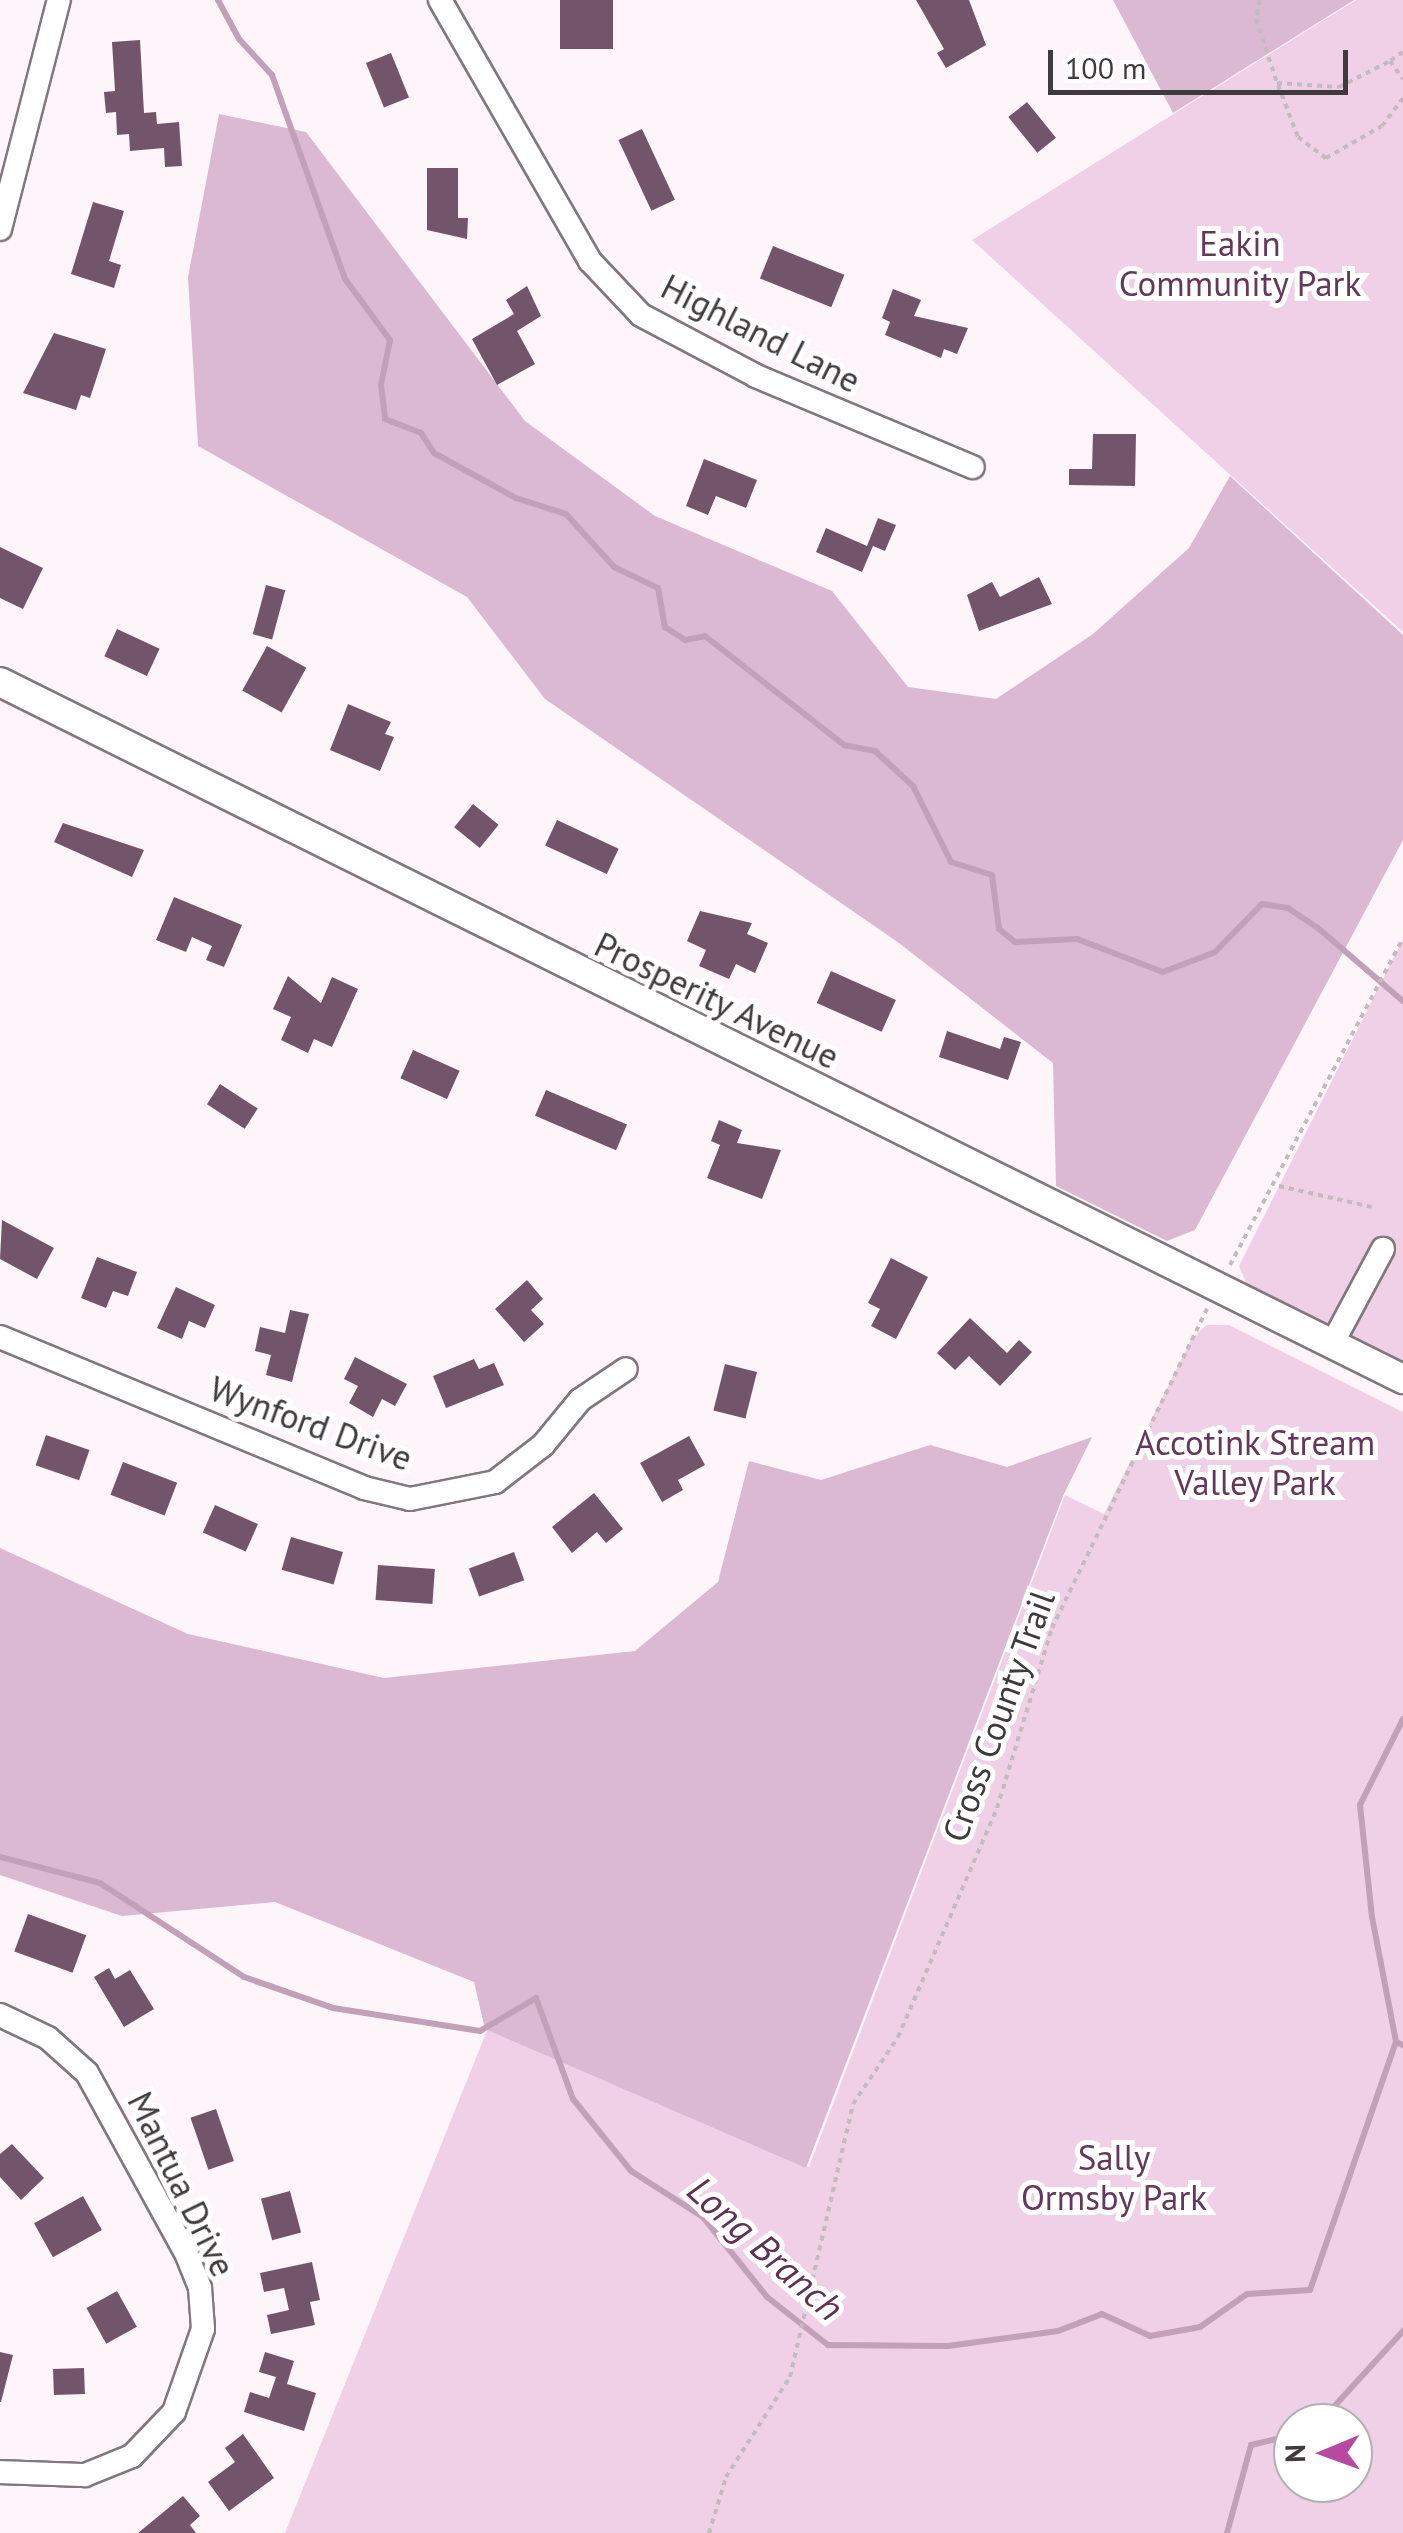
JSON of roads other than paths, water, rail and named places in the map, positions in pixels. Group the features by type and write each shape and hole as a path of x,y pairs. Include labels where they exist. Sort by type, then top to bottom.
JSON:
{"main road":[{"name":"Prosperity Avenue","path":"0,682 1403,1379"}],"street":[{"path":"0,228 60,0"},
{"name":"Highland Lane","path":"440,0 590,261 640,315 756,376 973,467"},
{"path":"1332,1344 1383,1248"},
{"name":"Wynford Drive","path":"0,1337 364,1488 410,1499 495,1482 542,1445 580,1400 626,1369"},
{"name":"Mantua Drive","path":"0,2015 48,2038 88,2073 186,2253 200,2288 203,2330 174,2412 132,2456 85,2476 0,2472"}],"waterway":[{"path":"218,0 239,39 272,75 345,279 390,340 381,385 385,419 421,433 434,453 516,498 566,514 614,567 658,588 665,627 685,640 705,636 844,745 875,751 913,786 951,862 992,875 999,929 1015,942 1077,939 1163,972 1215,952 1262,904 1288,908 1318,928 1403,1001"},
{"path":"1403,1719 1360,1805 1372,1917 1396,2042 1403,2045"},
{"name":"Long Branch","path":"0,1857 100,1883 244,1977 333,2008 480,2031 536,1998 573,2099 631,2171 703,2217 767,2297 828,2345 948,2346 1058,2331 1102,2314 1150,2336 1200,2327 1247,2294 1310,2290 1396,2042"},
{"path":"1337,2403 1403,2331"},
{"path":"1227,2533 1251,2445 1273,2440"}],"park label":[{"name":"Eakin Community Park","path":"1240,263"},
{"name":"Accotink Stream Valley Park","path":"1255,1462"},
{"name":"Sally Ormsby Park","path":"1114,2177"}]}
